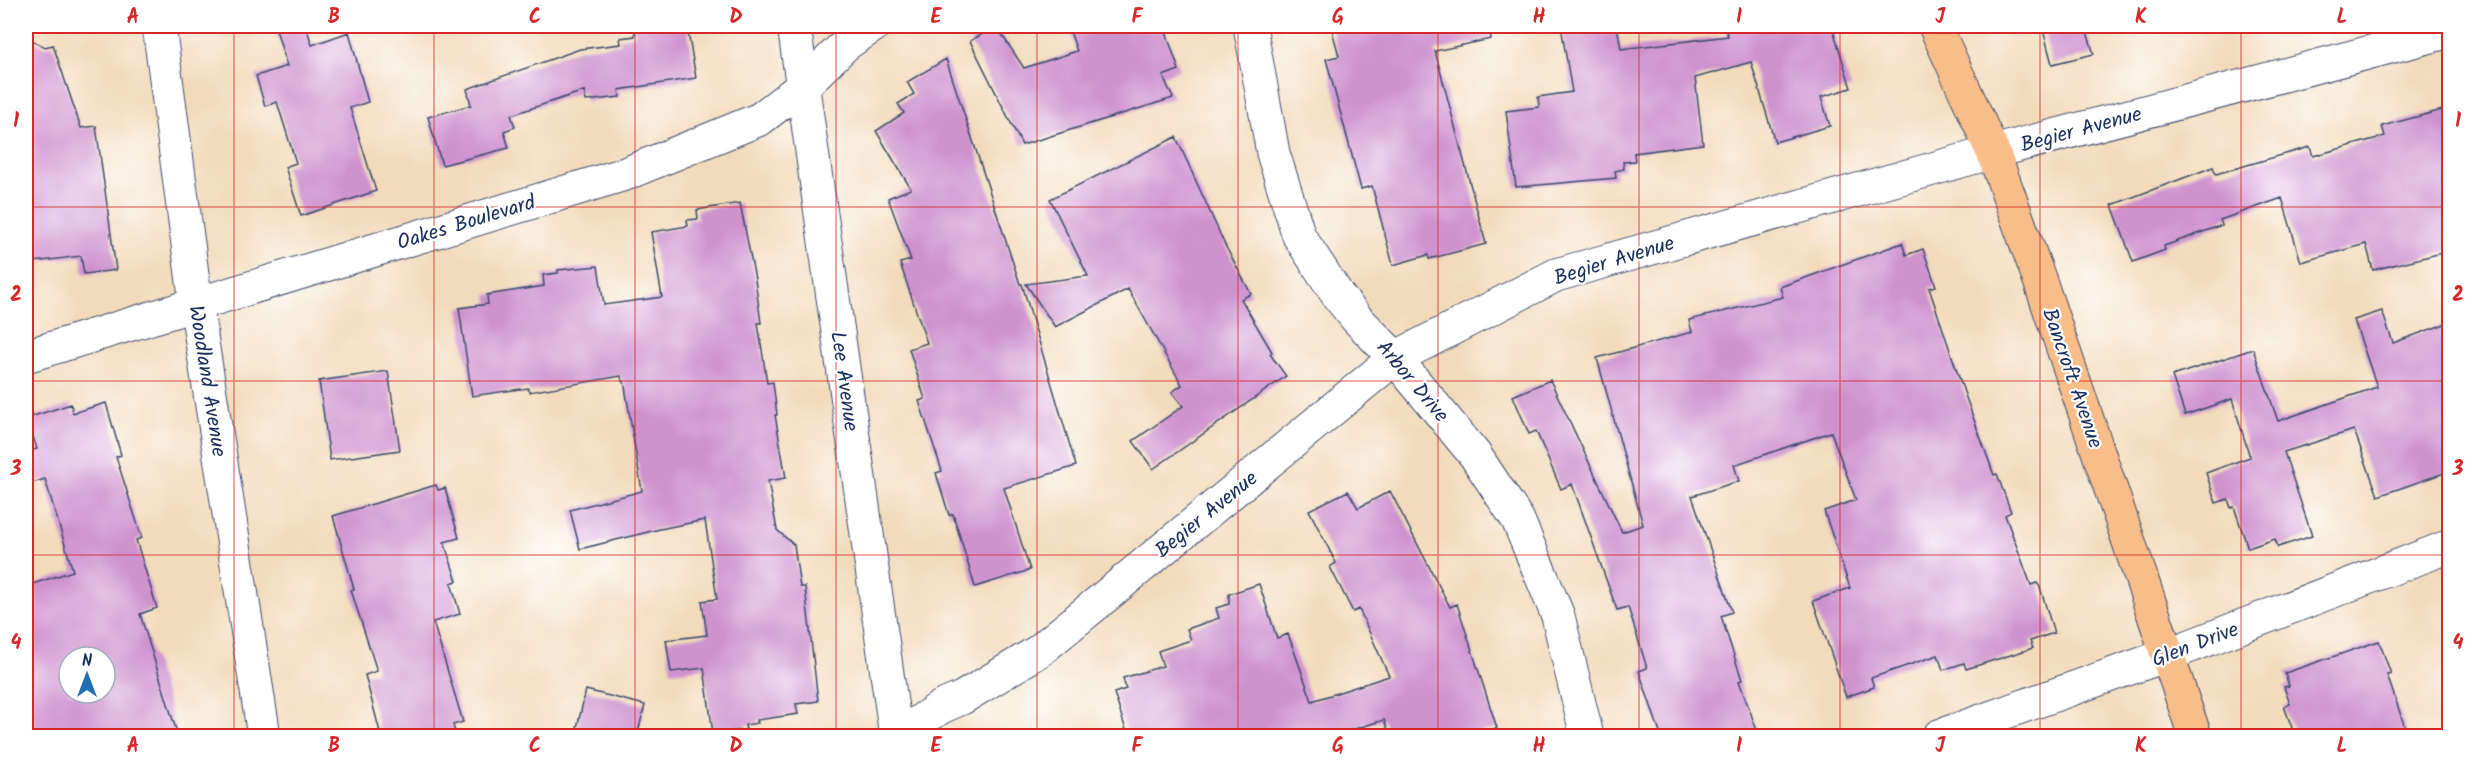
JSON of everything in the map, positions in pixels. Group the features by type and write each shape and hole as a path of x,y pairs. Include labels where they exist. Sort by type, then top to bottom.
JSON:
{"main road":[{"name":"Bancroft Avenue","path":"1935,26 1993,152 2044,292 2195,736"}],"street":[{"name":"Woodland Avenue","path":"159,26 196,304 264,736"},
{"name":"Lee Avenue","path":"794,26 897,736"},
{"name":"Oakes Boulevard","path":"26,356 625,174 760,119 803,86 846,44 873,26"},
{"name":"Arbor Drive","path":"1250,26 1273,153 1299,236 1339,297 1395,358 1474,455 1518,520 1558,616 1587,736"},
{"name":"Begier Avenue","path":"897,736 941,707 962,698 1039,651 1395,358 1556,275 1993,152 2450,31"},
{"name":"Glen Drive","path":"1939,736 2167,655 2450,546"}],"building":[{"path":"275,26 306,26 312,45 349,32 368,102 350,108 376,191 301,216 285,167 296,163 277,102 265,106 256,76 287,66"},
{"path":"634,26 687,26 696,78 619,90 620,97 586,101 584,91 511,115 515,127 504,131 509,148 442,165 428,117 471,105 467,89 580,49 621,44 620,38 635,36"},
{"path":"996,26 1024,68 1077,51 1068,26 1164,26 1179,70 1163,76 1173,98 1022,145 970,41"},
{"path":"1331,26 1489,26 1491,39 1435,51 1486,244 1429,259 1428,255 1393,265 1372,186 1361,189 1326,59 1339,56"},
{"path":"1561,26 1617,26 1621,49 1728,36 1724,26 1832,26 1851,88 1821,97 1830,126 1775,142 1751,62 1695,78 1703,144 1634,153 1635,161 1623,162 1624,169 1615,171 1616,178 1516,187 1506,111 1539,107 1538,97 1572,92"},
{"path":"2042,26 2085,26 2094,54 2052,64"},
{"path":"26,37 45,47 53,45 81,128 96,126 116,270 84,274 81,256 26,263"},
{"path":"946,59 1020,284 1022,284 1076,466 1004,488 1030,570 975,587 953,514 949,515 936,473 942,471 919,401 925,399 909,349 927,343 900,263 911,260 888,198 911,189 876,131 904,113 898,104 914,94 907,82"},
{"path":"2450,108 2450,251 2373,270 2366,244 2301,262 2282,198 2220,220 2222,225 2164,246 2165,250 2133,262 2112,205 2213,167 2216,174 2310,147 2313,156 2385,136 2382,126"},
{"path":"1176,137 1225,245 1251,294 1241,299 1272,352 1270,354 1286,376 1153,469 1133,441 1183,406 1172,392 1182,385 1128,289 1055,327 1026,284 1088,276 1050,199"},
{"path":"740,203 755,279 761,323 758,323 767,383 773,382 777,415 775,415 786,478 768,481 777,530 794,545 800,587 805,587 818,701 796,704 798,714 757,720 758,723 745,725 746,730 713,734 704,668 671,672 666,640 707,635 702,601 717,599 705,520 580,549 570,510 642,491 624,381 621,376 529,392 528,388 472,396 459,308 488,304 487,295 544,286 543,275 558,273 558,270 598,266 604,305 662,297 651,232 688,226 687,220 698,219 697,210"},
{"path":"1902,243 1906,255 1923,249 1936,286 1929,288 1994,475 1997,474 2011,512 2005,515 2031,585 2037,583 2040,587 2054,633 2030,641 2033,648 1966,669 1964,663 1943,670 1938,655 1871,678 1874,687 1846,697 1813,601 1850,588 1824,511 1856,500 1831,432 1734,465 1739,481 1692,496 1732,612 1721,616 1742,680 1739,681 1759,736 1661,736 1639,671 1647,668 1628,607 1617,610 1572,484 1561,489 1536,431 1529,434 1513,396 1550,380 1622,532 1643,525 1597,358 1692,332 1689,320 1783,297 1780,287"},
{"path":"2382,311 2393,343 2450,322 2450,471 2378,496 2354,430 2284,452 2312,536 2278,547 2275,539 2248,548 2234,507 2231,508 2228,499 2216,503 2206,473 2250,457 2232,399 2185,415 2172,376 2253,349 2278,421 2377,387 2354,320"},
{"path":"388,371 400,450 330,460 319,381"},
{"path":"106,403 121,455 116,457 142,538 136,540 157,608 140,614 178,736 26,736 26,586 73,571 45,479 26,485 26,452 37,449 27,418 71,404 73,413"},
{"path":"436,485 438,490 445,488 459,538 444,542 457,581 451,583 460,614 433,622 463,722 453,725 456,736 381,736 365,675 377,671 351,590 354,589 333,516"},
{"path":"1348,491 1358,508 1390,491 1450,607 1457,604 1497,728 1470,736 1390,736 1384,720 1332,736 1128,736 1114,693 1126,689 1123,678 1163,666 1158,651 1191,640 1187,629 1219,618 1216,608 1229,604 1229,594 1259,584 1277,638 1288,634 1312,701 1389,676 1359,609 1353,612 1330,567 1336,563 1309,510"},
{"path":"2379,641 2391,674 2387,675 2408,736 2295,736 2284,706 2290,704 2284,687 2289,686 2285,673"},
{"path":"586,690 645,705 637,736 575,736"}]}
